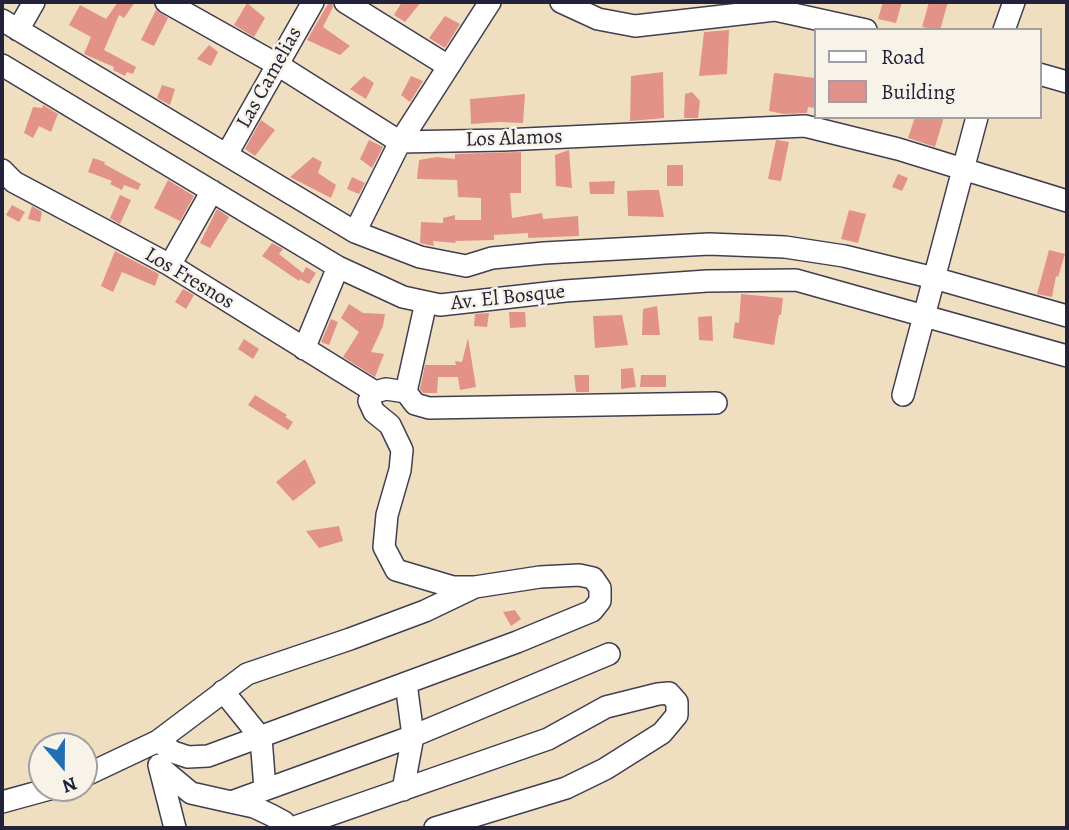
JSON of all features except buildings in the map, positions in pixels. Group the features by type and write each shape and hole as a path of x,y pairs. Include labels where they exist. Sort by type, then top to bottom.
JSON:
{"street":[{"path":"10,25 34,2"},
{"path":"166,2 278,65 400,142"},
{"name":"Las Camelias","path":"227,153 313,2"},
{"path":"345,2 448,66"},
{"path":"355,232 400,142 490,2"},
{"path":"561,2 598,19 635,26 775,10 857,28"},
{"path":"1005,28 1014,2"},
{"name":"Av. El Bosque","path":"10,25 355,232 420,257 466,266 492,258 544,253 709,244 785,247 844,256 934,278 1067,316"},
{"name":"Av. El Bosque","path":"2,65 338,267 403,297 440,305 565,291 707,281 796,280 1067,356"},
{"path":"1041,75 1067,82"},
{"path":"903,395 977,119"},
{"name":"Los Alamos","path":"400,142 503,141 805,126 898,149 1067,201"},
{"name":"Los Fresnos","path":"2,170 14,182 170,265 375,392"},
{"path":"170,265 212,191"},
{"path":"304,349 338,267"},
{"path":"406,393 426,302"},
{"path":"153,743 187,757 208,756 592,611 600,601 600,589 593,578 579,575 453,587 396,570 384,547 387,515 400,470 402,450 390,425 374,412 369,401 375,392 386,389 406,393 415,404 429,408 716,402"},
{"path":"98,769 153,743 247,674 387,625 475,587"},
{"path":"231,802 413,736 609,654"},
{"path":"403,790 413,736 406,683"},
{"path":"223,691 261,738 265,789"},
{"path":"161,768 191,793 262,811 290,828 548,739 606,707 669,693 677,702 677,715 662,733 604,769 566,788 435,828"},
{"path":"153,743 175,828"},
{"path":"2,802 28,795"}]}
